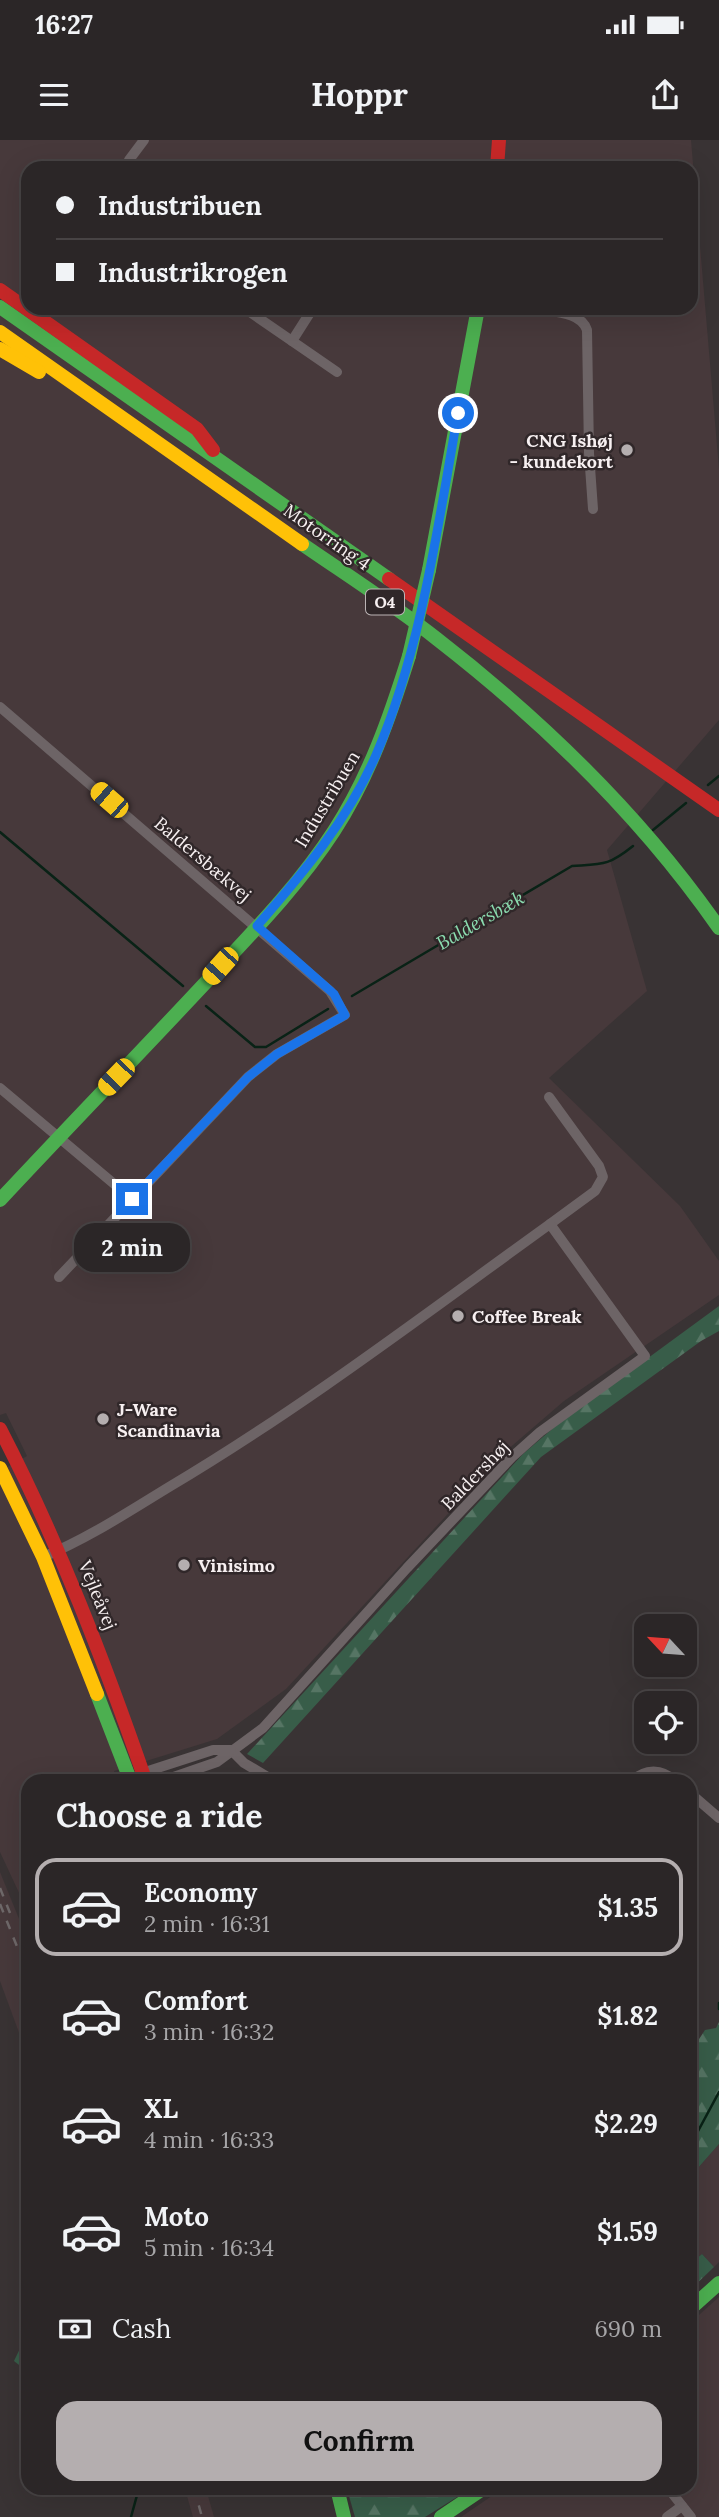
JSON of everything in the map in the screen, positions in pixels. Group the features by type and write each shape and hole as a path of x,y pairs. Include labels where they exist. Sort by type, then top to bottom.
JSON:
{"main road":[{"path":"498,161 499,140"},
{"name":"O4","path":"0,290 21,305"},
{"name":"Motorring 4","path":"0,307 719,810"},
{"name":"O4","path":"35,315 197,429 227,466"},
{"name":"Industribuen","path":"0,1200 257,926 316,857 356,793 375,757 409,656 429,570 477,315"},
{"name":"Motorring 4","path":"0,332 436,638 500,690 548,732 615,801 693,890 719,928"},
{"name":"O4","path":"0,349 85,401 102,402"},
{"name":"Vejleåvej","path":"0,1429 59,1550 105,1661 136,1774"},
{"name":"Vejleåvej","path":"0,1468 43,1557 135,1774"},
{"path":"697,2303 719,2283"},
{"path":"339,2495 344,2517"},
{"path":"441,2517 474,2495"}],"street":[{"path":"129,160 144,140"},
{"path":"254,315 337,372"},
{"path":"292,341 309,315"},
{"path":"567,315 581,320 587,330 589,453 593,509"},
{"name":"Baldersbækvej","path":"0,707 334,994 345,1015 277,1054 248,1077 132,1199"},
{"path":"0,1088 132,1199 59,1277"},
{"path":"43,1557 214,1461 321,1389 595,1191 603,1177 599,1167 549,1097"},
{"name":"Baldershøj","path":"182,1774 217,1762 263,1728 407,1568 512,1457 540,1432 645,1356 550,1224"},
{"path":"0,1462 14,1454"},
{"name":"Baldershøj","path":"150,1774 213,1750 231,1750"},
{"path":"231,1750 244,1763 263,1774"},
{"path":"641,1774 652,1770 664,1774"},
{"path":"697,1799 719,1818"},
{"path":"674,2495 691,2517"},
{"path":"667,2517 682,2505"}],"shaded area":[{"path":"0,140 691,140 693,161 21,161 21,315 698,315 698,222 719,469 719,720 607,850 647,991 549,1078 680,1206 719,1261 719,1295 564,1401 506,1451 286,1689 217,1739 114,1771 115,1774 21,1774 21,1897 0,1852 0,1471 27,1456 6,1413 0,1415"},
{"path":"0,1872 21,1924 21,2038 0,1981"},
{"path":"719,2144 719,2262 714,2267 702,2254 697,2258 697,2169"},
{"path":"719,2297 719,2517 461,2517 493,2495 697,2495 697,2317"},
{"path":"187,2495 208,2495 214,2517 193,2517"}],"green space":[{"path":"719,1306 719,1331 701,1341 541,1457 263,1763 247,1754 523,1454 558,1424"},
{"path":"719,2022 719,2144 697,2169 697,2042 705,2030 716,2028"},
{"path":"702,2254 714,2267 697,2283 697,2258"},
{"path":"21,2346 21,2366 14,2361"},
{"path":"349,2495 460,2495 425,2517 355,2517"}],"waterway":[{"name":"Baldersbæk","path":"708,785 719,776"},
{"name":"Baldersbæk","path":"653,830 686,803"},
{"name":"Baldersbæk","path":"0,832 183,986"},
{"name":"Baldersbæk","path":"352,996 572,866 605,863 633,846"},
{"name":"Baldersbæk","path":"206,1006 255,1047 266,1047 328,1009"},
{"path":"719,2003 719,2009"},
{"path":"697,2133 719,2092"},
{"path":"131,2517 137,2495"}],"railway":[{"path":"0,1888 10,1913"},
{"path":"0,1904 21,1956"},
{"path":"196,2495 202,2517"}],"traffic: fast":[{"path":"0,307 389,579"},
{"path":"429,570 477,315"},
{"path":"302,544 437,639 553,737 624,809 689,887 719,928"},
{"path":"409,656 429,570"},
{"path":"0,1200 241,944 306,870 334,831 358,789 386,724 409,656"},
{"path":"97,1694 128,1774"},
{"path":"697,2303 719,2283"},
{"path":"339,2495 344,2517"},
{"path":"441,2517 474,2495"}],"traffic: slow":[{"path":"0,332 302,544"},
{"path":"0,349 39,372"},
{"path":"0,1468 43,1557 97,1694"}],"traffic: jam":[{"path":"498,161 499,140"},
{"path":"0,290 21,305"},
{"path":"35,315 197,429 213,450"},
{"path":"389,579 719,810"},
{"path":"0,1429 42,1515 79,1603 143,1774"}],"place":[{"name":"CNG Ishøj - kundekort","path":"627,450"},
{"name":"Coffee Break","path":"458,1316"},
{"name":"J-Ware Scandinavia","path":"103,1419"},
{"name":"Vinisimo","path":"184,1565"}],"route":[{"path":"132,1199 248,1077 277,1054 345,1015 334,994 257,926 295,883 335,830 375,757 409,656 429,570 458,413"}]}
